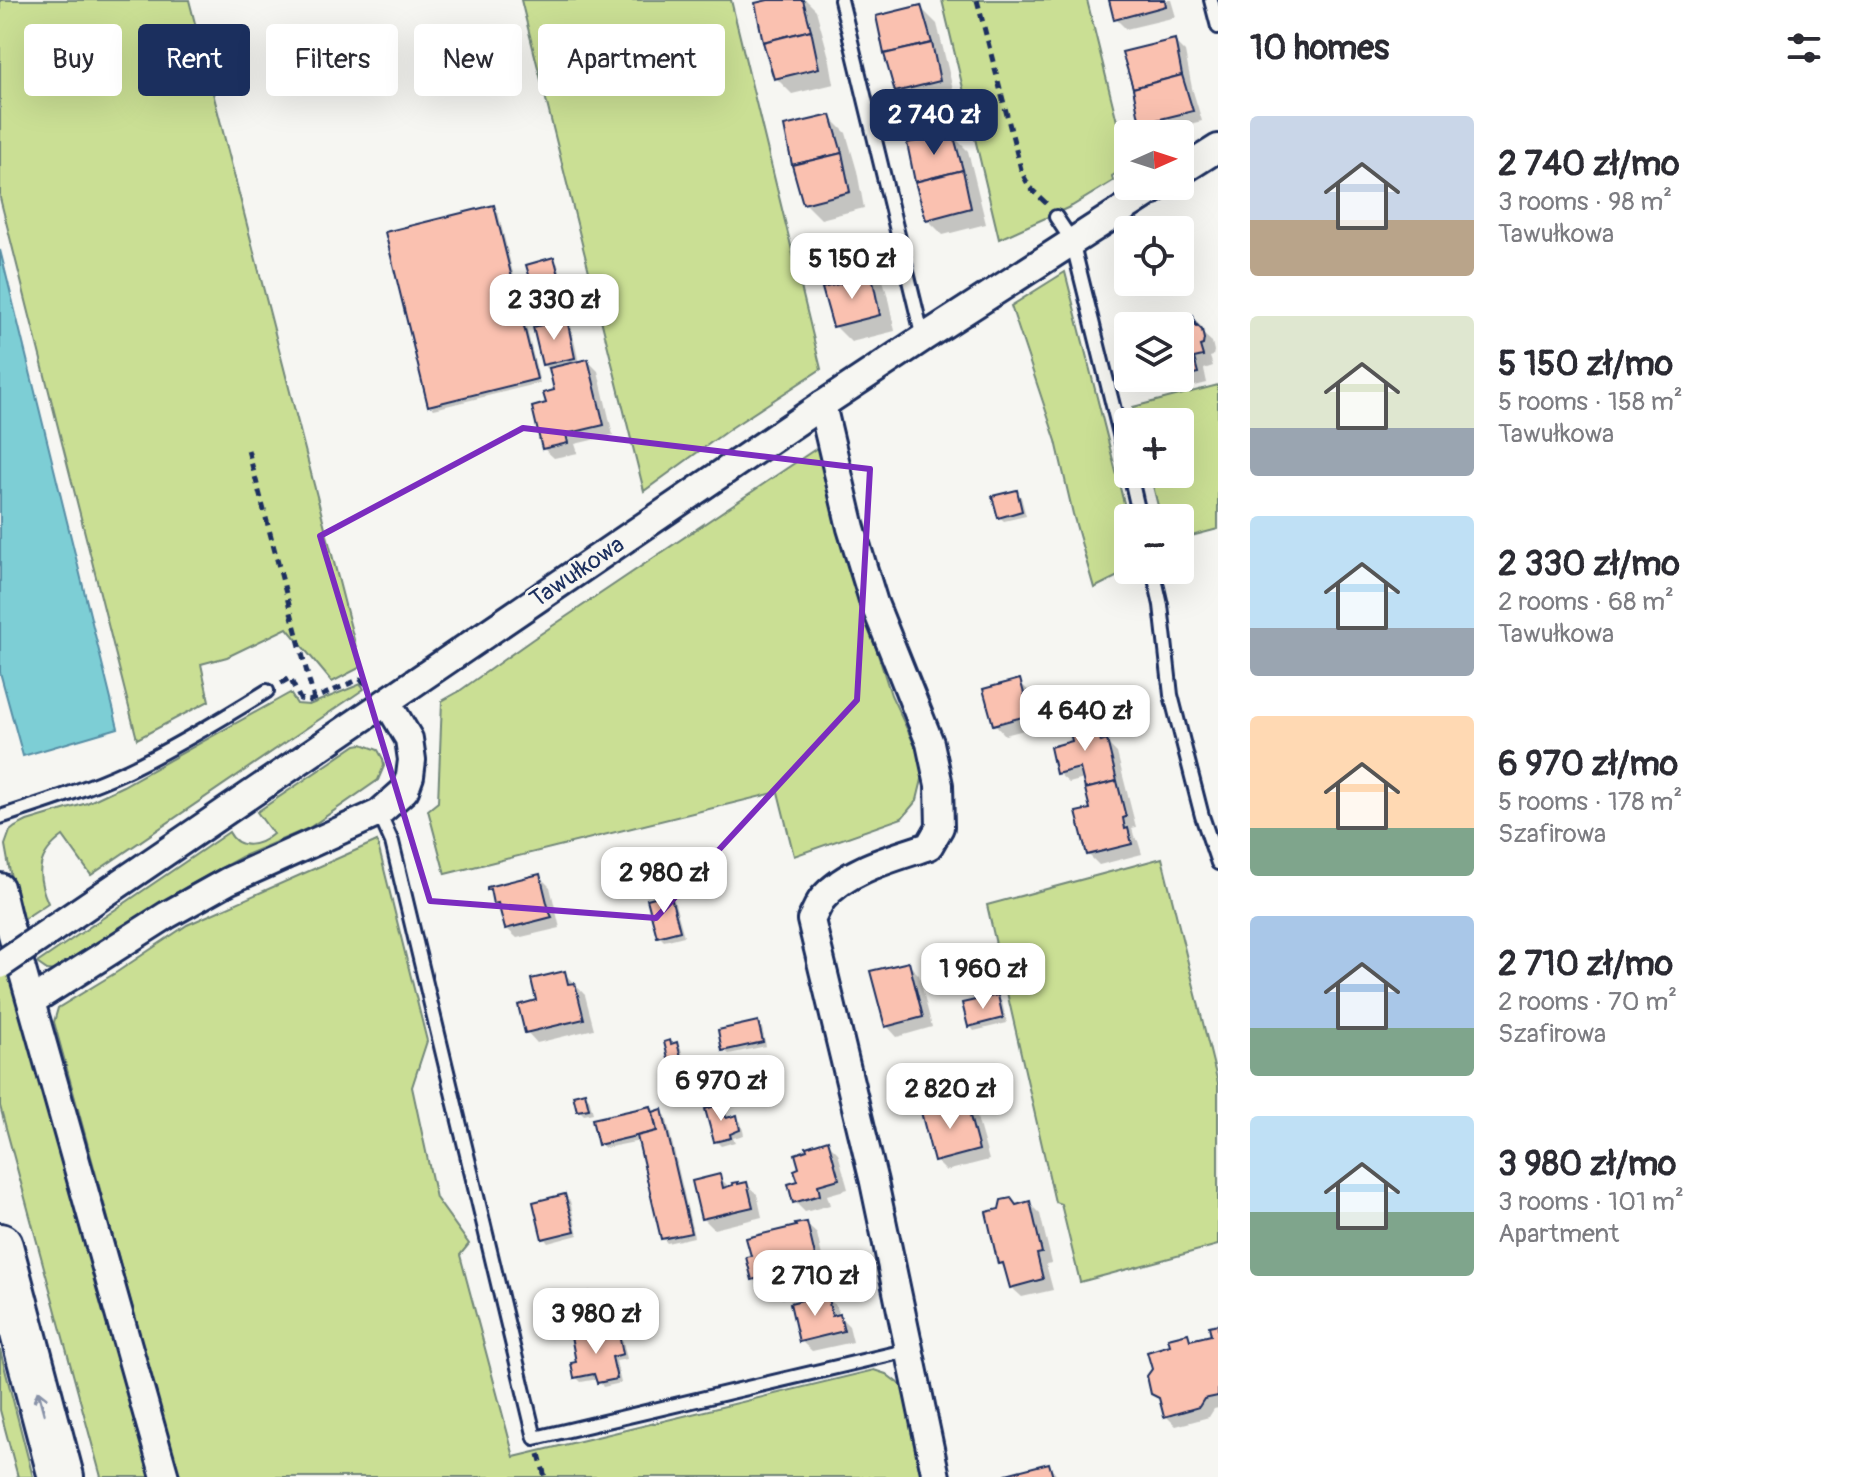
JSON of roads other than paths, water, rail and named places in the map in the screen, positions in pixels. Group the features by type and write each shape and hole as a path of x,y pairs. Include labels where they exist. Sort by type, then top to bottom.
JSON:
{"highway":[{"path":"0,1246 61,1477"}],"street":[{"path":"1194,163 1218,148"},
{"name":"Tawułkowa","path":"0,965 378,697 1137,200"},
{"path":"822,405 851,528 874,603 930,743 939,785 940,827 929,846 843,881 823,899 811,920 870,1167 936,1477"},
{"path":"32,1001 167,915 228,881 379,813 405,790 412,760 409,739 378,697"},
{"path":"0,887 165,1477"}],"lane":[{"path":"841,0 923,338"},
{"path":"1211,0 1218,27"},
{"path":"1056,217 1072,241 1114,410"},
{"path":"1156,584 1171,695 1202,816 1218,863"},
{"path":"0,817 126,771 201,732 267,691"},
{"path":"379,813 396,857 535,1438 909,1350"}],"water":[{"path":"0,250 118,728 23,756 0,672"}]}
